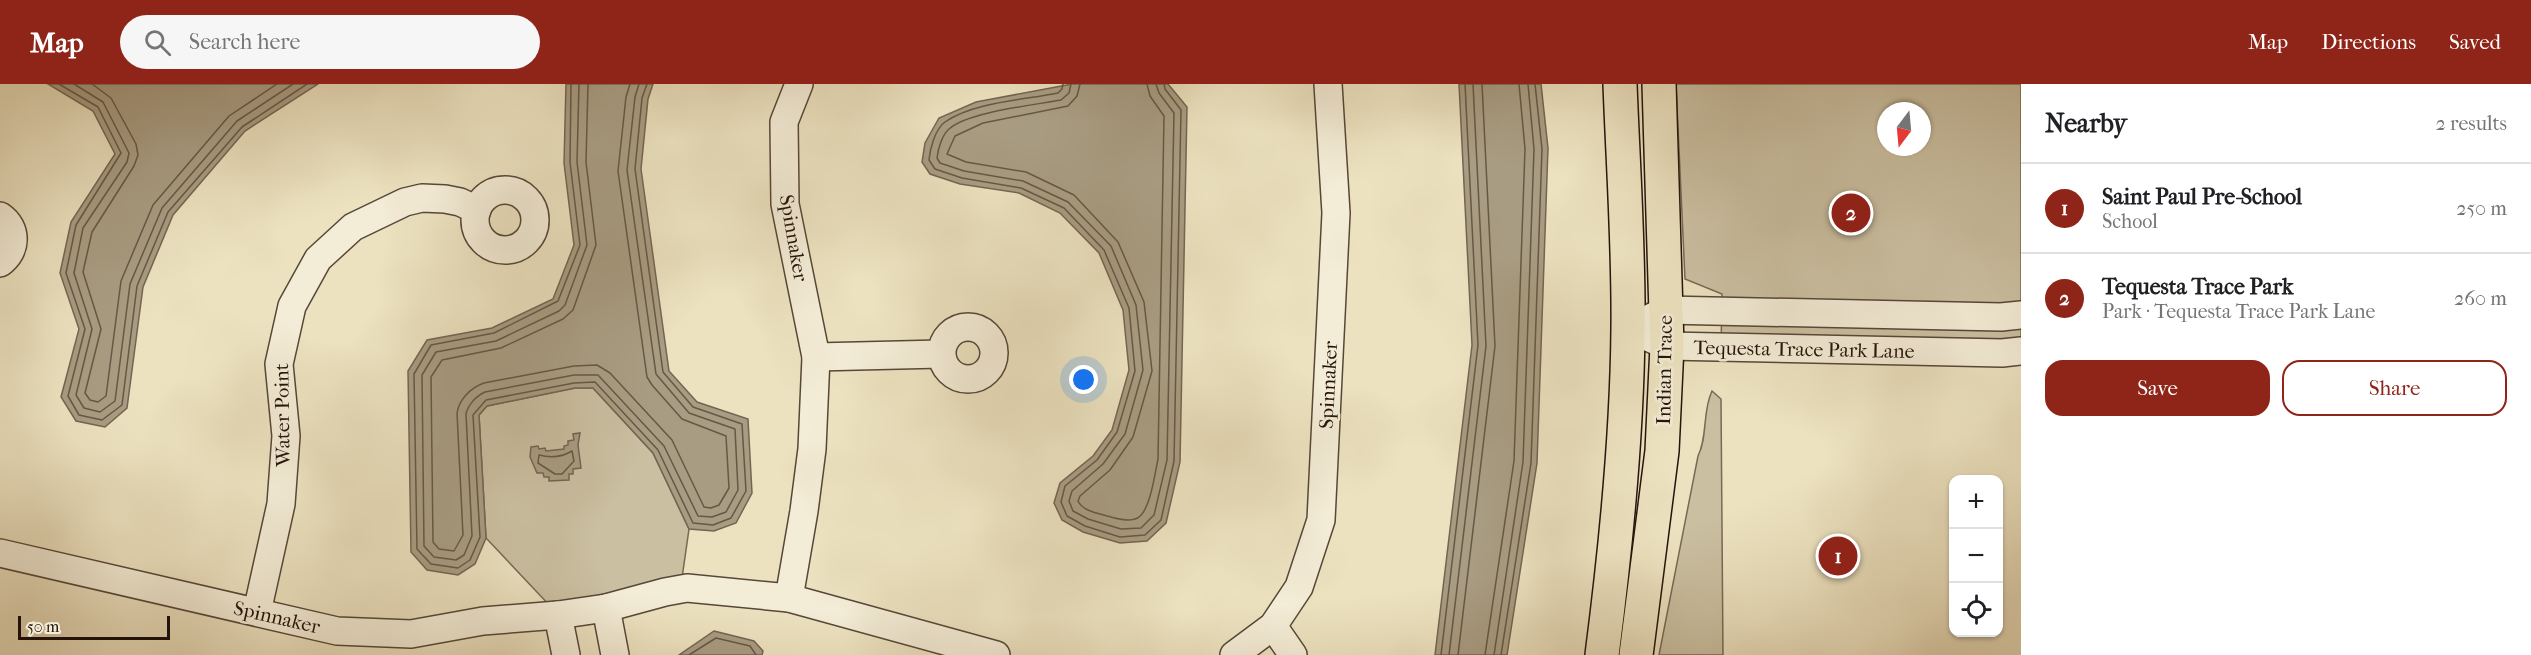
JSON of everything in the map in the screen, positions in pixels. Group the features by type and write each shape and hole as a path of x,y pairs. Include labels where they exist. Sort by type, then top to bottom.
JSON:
{"main road":[{"name":"Indian Trace","path":"1602,655 1614,562 1625,421 1628,328 1620,84"},
{"name":"Indian Trace","path":"1636,655 1662,451 1666,310 1659,84"}],"street":[{"name":"Spinnaker","path":"789,598 812,449 816,357 785,204 784,122 799,84"},
{"name":"Spinnaker","path":"1234,655 1273,626 1299,587 1321,520 1336,213 1328,84"},
{"name":"Water Point","path":"256,612 281,504 286,436 279,364 292,306 318,259 353,227 396,206 422,198 460,202 477,210"},
{"path":"0,216 11,227 14,244 11,252 0,263"},
{"name":"Tequesta Trace Park Lane","path":"1628,328 1666,310 2001,317 2021,315"},
{"name":"Tequesta Trace Park Lane","path":"1628,328 1666,346 1990,353 2021,351"},
{"path":"816,357 941,354"},
{"name":"Spinnaker","path":"0,553 338,631 411,634 483,621 558,615 598,609 687,588 789,598 996,655"},
{"path":"598,609 600,655"},
{"path":"598,609 615,655"},
{"path":"558,615 566,655"},
{"path":"1273,626 1293,655"}],"shaded area":[{"path":"1676,84 2021,84 2021,355 1721,348 1722,294 1685,279"},
{"path":"575,388 593,388 653,453 689,529 681,585 552,608 486,538 479,415 487,406"},
{"path":"1712,391 1721,399 1723,655 1659,655 1703,440 1707,407"}],"water":[{"path":"48,84 318,84 245,131 173,215 143,287 127,408 105,427 76,421 61,397 79,329 60,273 71,222 115,154 93,111"},
{"path":"566,84 653,84 648,99 641,169 669,371 697,402 748,419 752,493 736,523 714,531 689,529 653,453 593,388 575,388 487,406 479,415 486,538 475,564 458,575 427,570 411,552 408,371 427,340 492,328 553,299 574,245 564,163"},
{"path":"1072,84 1168,84 1187,107 1180,462 1166,523 1147,541 1120,543 1083,532 1062,520 1054,503 1060,483 1093,456 1112,430 1129,370 1123,310 1099,253 1060,213 1019,193 960,184 930,174 922,162 925,143 939,118 976,102"},
{"path":"1459,84 1541,84 1548,148 1537,463 1507,655 1435,655 1472,345"},
{"path":"580,433 578,445 581,468 573,469 573,474 569,474 569,480 549,481 549,477 544,477 543,473 537,473 530,457 531,447 538,446 539,449 545,448 546,451 564,449 568,441 574,440 573,434"},
{"path":"714,631 754,641 763,651 762,655 679,655"}],"place":[{"name":"Tequesta Trace Park","path":"1851,213"},
{"name":"Saint Paul Pre-School","path":"1838,556"}]}
